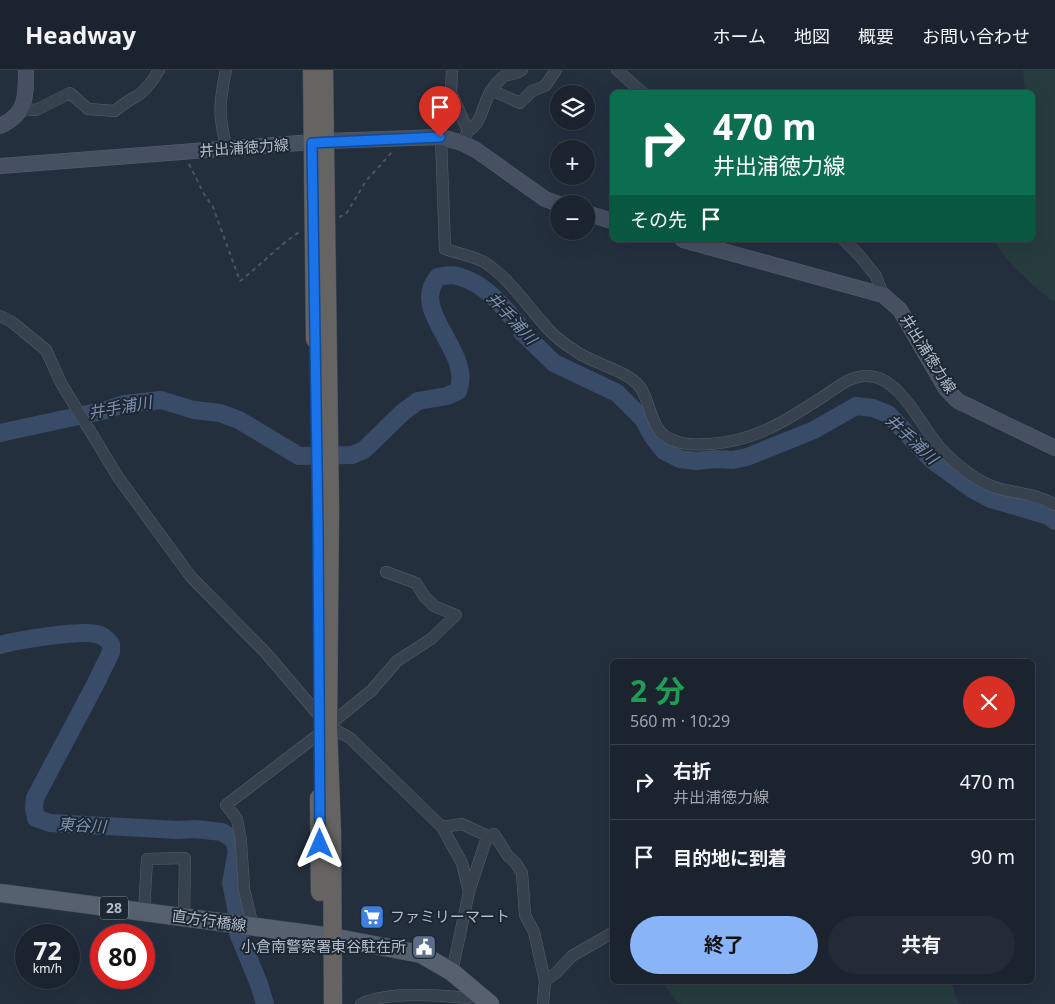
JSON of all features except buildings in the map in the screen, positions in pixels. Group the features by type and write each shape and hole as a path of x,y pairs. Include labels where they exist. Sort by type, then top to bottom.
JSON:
{"highway":[{"path":"312,70 318,142 320,224 323,444 322,726 332,834 321,1004"},
{"path":"318,142 324,70"},
{"path":"326,936 333,1004"}],"main road":[{"path":"0,126 7,123 22,109 26,90 26,70"},
{"name":"井出浦徳力線","path":"0,166 318,142 465,137 476,150 550,201"},
{"path":"595,216 610,220"},
{"name":"井出浦徳力線","path":"690,242 883,295 900,310 946,389 958,401 1055,448"},
{"name":"直方行橋線","path":"0,894 326,936 421,954 452,972 484,999"}],"street":[{"path":"22,109 36,110 70,93 88,109 115,111 127,100 137,97 159,70"},
{"path":"226,70 220,110 221,127 227,149"},
{"path":"452,70 450,92 465,137 476,126 491,90 504,76 518,74 522,70"},
{"path":"491,90 520,103 532,92 545,86 556,70"},
{"path":"618,70 640,90"},
{"path":"440,137 445,249 484,262 508,283 551,332 577,353 628,377 640,387 657,427 667,438 687,445 724,443 757,435 785,421 854,377 870,376 883,380 894,387 904,397 928,433 944,452 979,480 996,488 1043,498 1055,505"},
{"path":"846,242 876,276 883,295"},
{"path":"0,316 12,322 46,350 61,383 118,476 192,577 266,653 322,726 350,738 442,826 462,863 469,892"},
{"path":"253,927 244,889 241,840 237,819 226,805 322,726 372,690 397,661 431,639 456,615 434,606 424,596 416,583 386,572"},
{"path":"442,826 462,824 490,837"},
{"path":"452,972 469,892 486,840 494,834 522,873 525,915 534,932 545,981 543,1004"},
{"path":"144,912 147,859 185,858 184,918"},
{"path":"545,981 557,972 572,956 610,934"},
{"path":"361,1004 369,1000 388,996 484,999"}],"path":[{"path":"184,152 204,194 213,207 240,281 263,263 285,241 346,214 366,181 406,138"}],"green space":[{"path":"1023,70 1055,70 1055,301 1051,300 1020,273 994,242 1035,242 1035,90 1025,90"},
{"path":"664,984 952,984 956,998 961,1004 681,1004 675,1000"}],"waterway":[{"name":"井手浦川","path":"0,433 106,410 124,404 161,400 194,410 220,413 239,420 299,456 352,455 364,450 403,412 418,401 447,396 458,391 461,376 457,362 435,318 431,304 431,290 438,277 452,275 467,279 486,290 522,329 522,332 554,363 617,393 643,419 653,437 664,451 680,459 696,461 733,460 747,457 814,430 856,406 873,408 888,414 932,460 972,489 991,499 1049,516 1055,521"},
{"name":"東谷川","path":"0,645 48,636 77,633 101,635 111,644 111,652 95,685 35,798 36,818 50,823 178,830 195,829 222,832 234,840 237,851 231,883 236,907 238,933 259,984 265,1004"}],"place":[{"name":"ファミリーマート","path":"372,917"},
{"name":"小倉南警察署東谷駐在所","path":"424,947"}],"route":[{"path":"320,844 318,529 312,143 440,137"}]}
